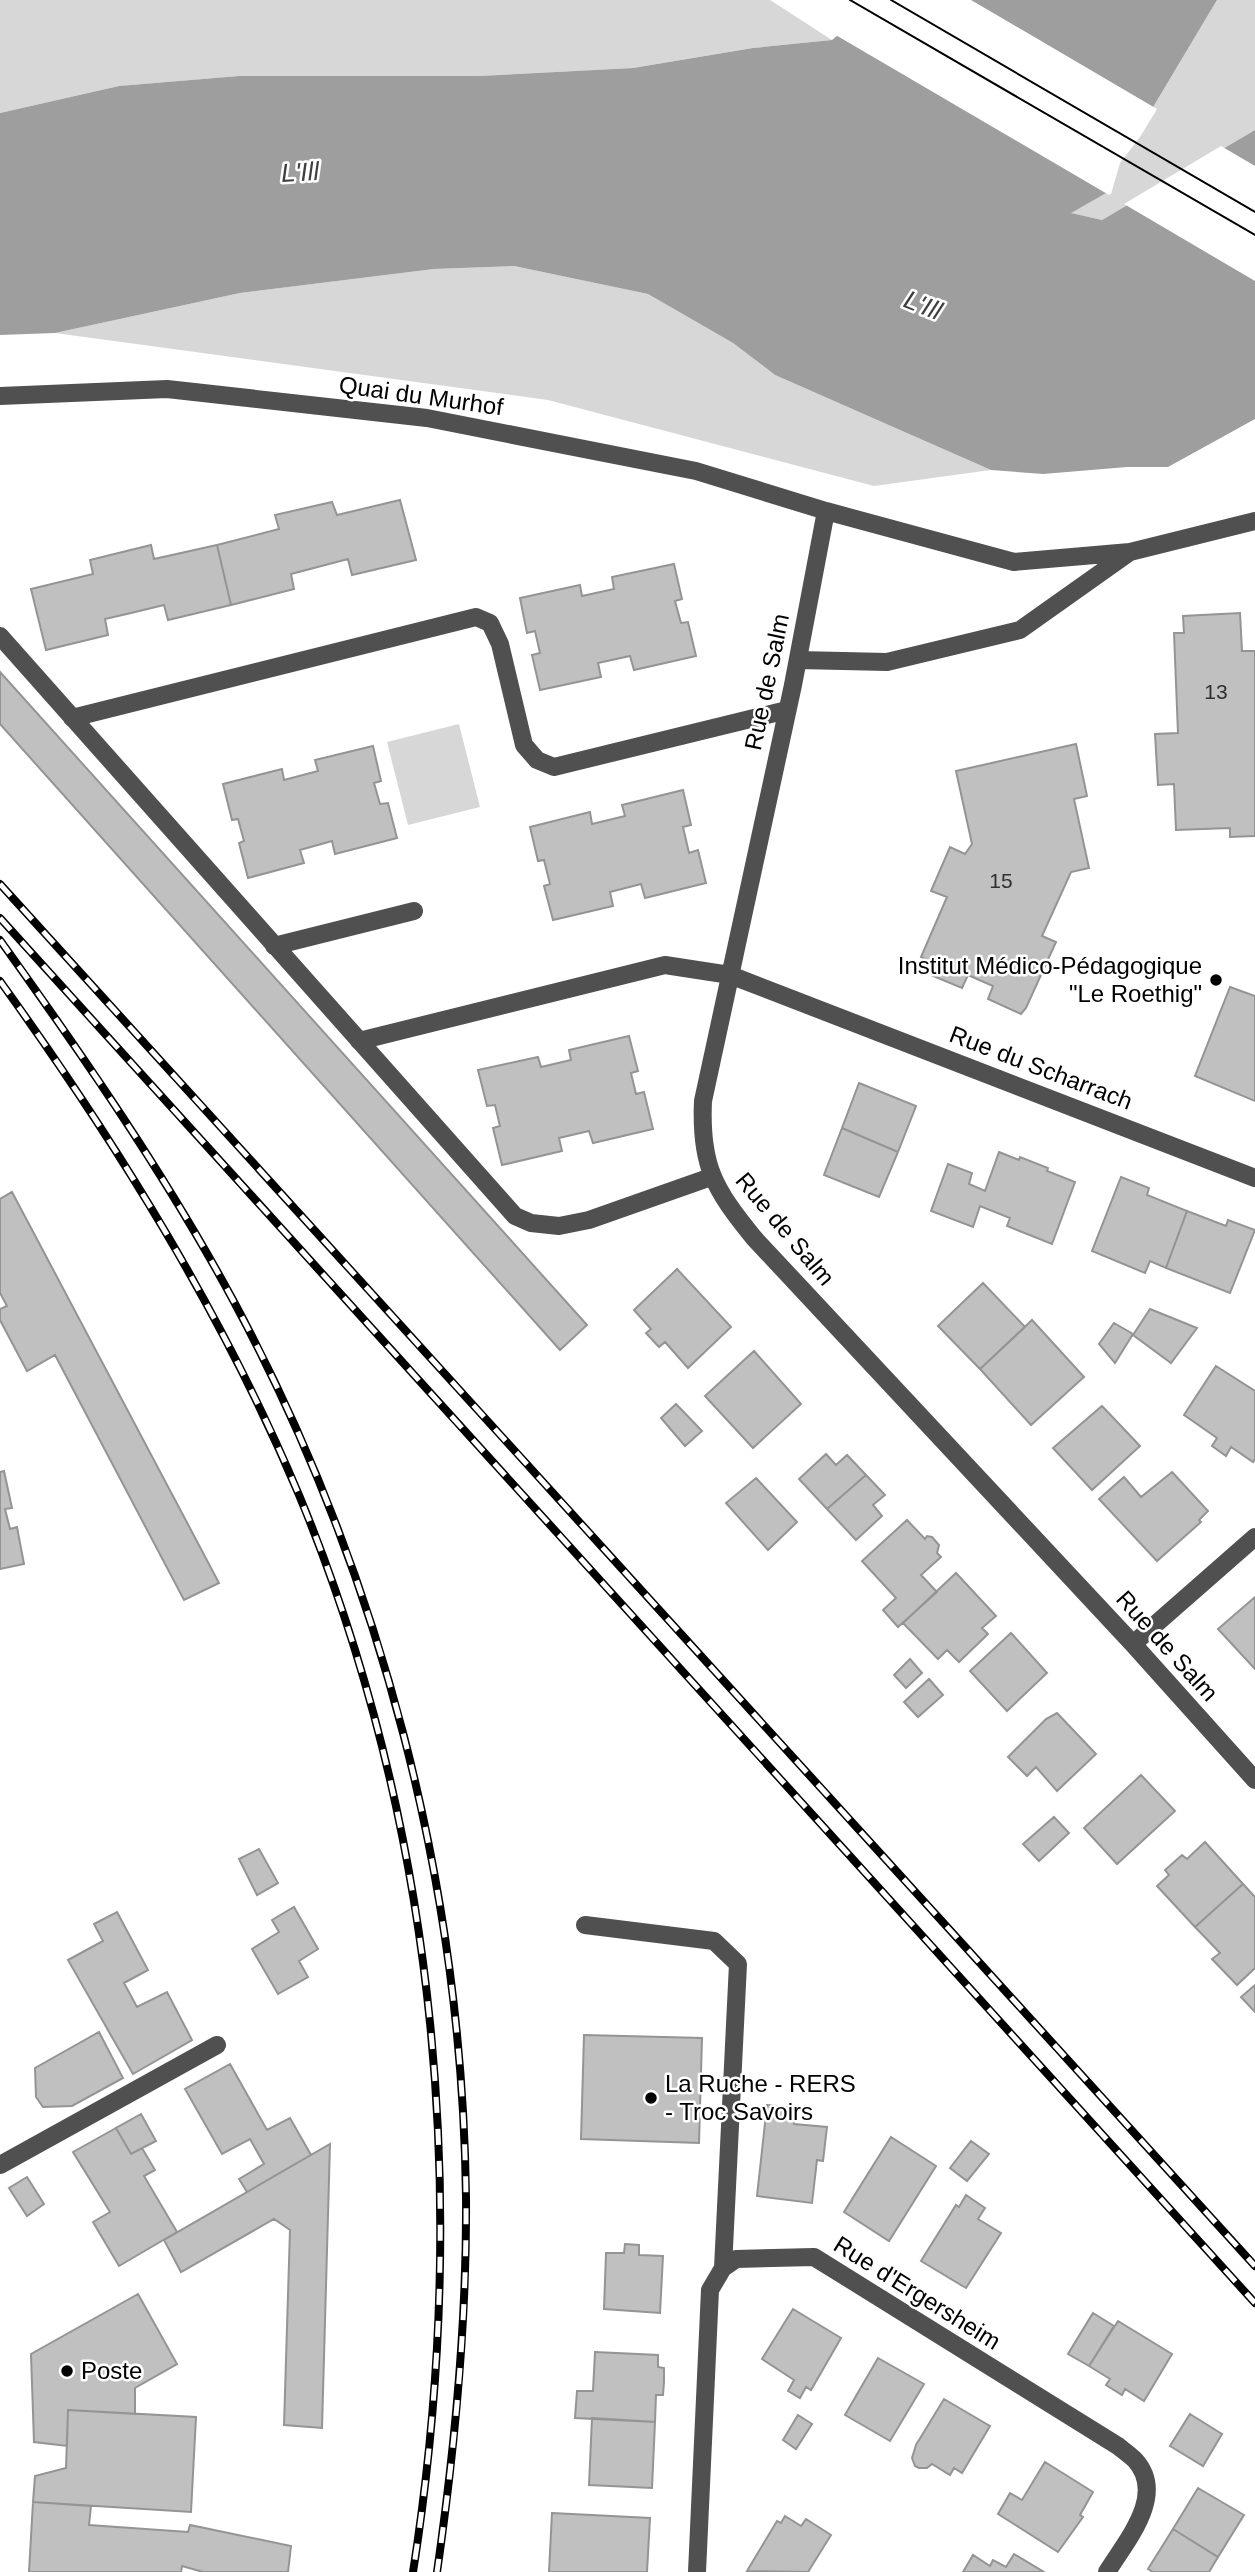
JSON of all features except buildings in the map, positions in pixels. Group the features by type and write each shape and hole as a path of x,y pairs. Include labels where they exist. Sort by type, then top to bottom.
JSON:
{"street":[{"name":"Quai du Murhof","path":"0,396 167,389 427,418 696,471 826,511 1014,562 1130,552"},
{"name":"Rue de Salm","path":"826,511 798,660 703,1101 704,1150 711,1177 724,1201 754,1238 1133,1644 1255,1780"},
{"path":"798,660 887,662 1020,630 1130,552 1255,521"},
{"path":"72,718 476,617 490,623 500,644 524,745 537,760 554,766 787,710"},
{"path":"0,636 515,1216 531,1223 559,1226 589,1220 711,1177"},
{"path":"274,946 414,911"},
{"name":"Rue du Scharrach","path":"359,1041 665,965 730,975 1255,1178"},
{"path":"1133,1644 1255,1537"},
{"path":"585,1925 714,1941 738,1964 723,2268 710,2290 697,2572"},
{"path":"0,2165 217,2045"},
{"name":"Rue d'Ergersheim","path":"723,2268 736,2259 814,2257 1118,2446 1136,2462 1146,2480 1147,2502 1107,2572"}],"shaded area":[{"path":"0,0 770,0 832,40 753,48 633,68 479,76 239,76 119,86 0,113"},
{"path":"1217,0 1255,0 1255,130 1102,220 1070,213 1108,192 1116,161 1137,134"},
{"path":"514,266 648,294 733,343 775,375 991,470 874,486 548,400 55,333 240,293 434,269"},
{"path":"459,724 480,807 408,825 387,742"}],"water":[{"name":"L'Ill","path":"880,0 1217,0 1137,134 1116,161 1108,192 1071,213 1102,220 1255,130 1255,419 1168,467 1127,467 1043,474 991,470 775,375 733,343 648,294 514,266 434,269 240,293 55,333 0,335 0,113 119,86 239,76 479,76 633,68 753,48 832,40"}],"pier":[{"path":"875,0 971,0 1157,109 1120,163 1111,194 834,34"},
{"path":"1221,146 1255,166 1255,281 1124,204"}],"tram line":[{"path":"850,0 1255,235"},
{"path":"891,0 1255,212"}],"railway":[{"path":"0,884 1255,2266"},
{"path":"0,918 1255,2303"},
{"path":"0,940 122,1116 180,1207 233,1300 285,1405 331,1512 371,1622 404,1735 430,1849 449,1964 461,2080 466,2197 459,2385 437,2572"},
{"path":"0,981 125,1166 201,1294 236,1360 299,1495 347,1624 384,1756 412,1890 430,2025 439,2162 439,2299 430,2436 413,2572"}],"place":[{"name":"Institut Médico-Pédagogique \"Le Roethig\"","path":"1216,980"},
{"name":"La Ruche - RERS - Troc Savoirs","path":"651,2098"},
{"name":"Poste","path":"67,2371"}]}
